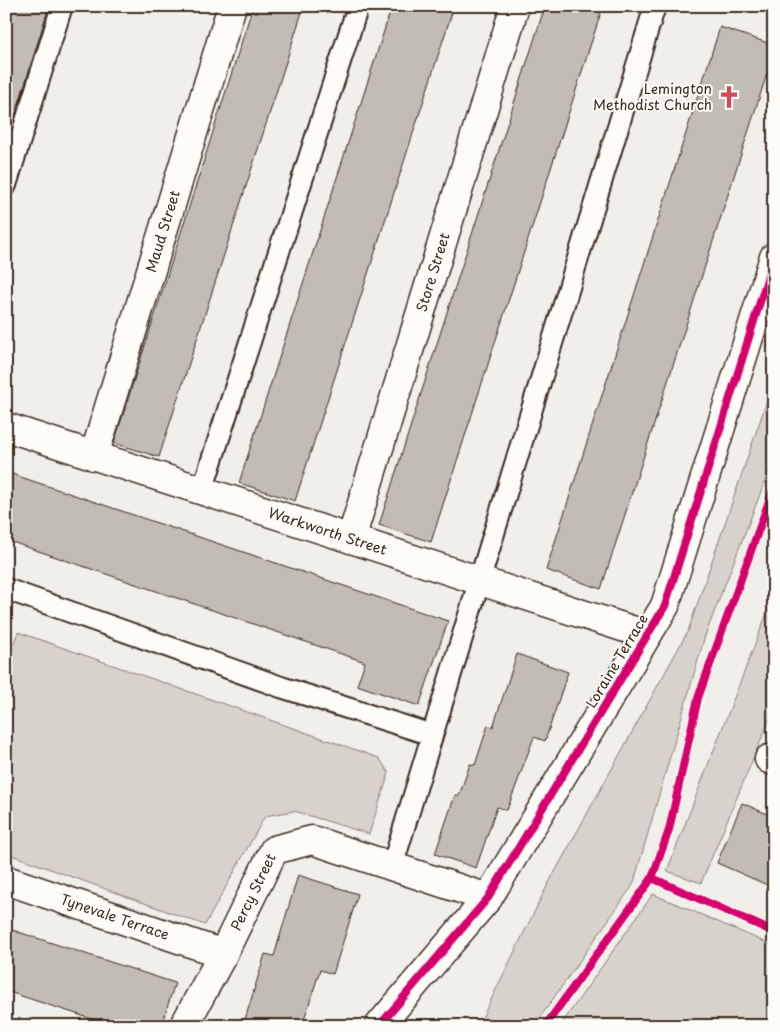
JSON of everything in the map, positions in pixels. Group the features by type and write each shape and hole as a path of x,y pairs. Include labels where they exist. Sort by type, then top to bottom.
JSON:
{"street":[{"name":"Maud Street","path":"94,456 232,6"},
{"name":"Store Street","path":"352,540 515,6"},
{"name":"Loraine Terrace","path":"379,1026 488,898 665,606 774,258"},
{"name":"Warkworth Street","path":"6,427 647,635"},
{"name":"Percy Street","path":"184,1026 223,954 274,850 312,840 488,898"},
{"name":"Tynevale Terrace","path":"6,880 223,954"}],"lane":[{"path":"6,185 62,6"},
{"path":"202,491 358,6"},
{"path":"392,867 655,6"},
{"path":"6,589 280,687 432,735"}],"shaded area":[{"path":"774,380 774,458 705,636 633,885 534,1026 478,1026 546,888 688,631"},
{"path":"774,595 774,709 701,883 667,871"},
{"path":"18,632 379,758 389,773 369,834 294,811 265,816 205,925 6,853 6,664"},
{"path":"653,894 774,946 774,1026 560,1026"}],"building":[{"path":"6,6 49,6 10,132 6,131"},
{"path":"253,6 304,6 159,457 114,443"},
{"path":"392,6 454,6 295,501 239,483"},
{"path":"545,6 603,6 431,542 379,525"},
{"path":"720,27 774,45 774,52 601,589 546,570"},
{"path":"6,472 448,621 419,706 357,685 365,662 6,540"},
{"path":"517,654 568,672 545,741 534,737 507,810 497,807 476,868 435,854 455,795 459,796 470,764 475,765 488,725 493,727"},
{"path":"742,803 774,817 774,888 717,863"},
{"path":"298,875 358,894 333,974 320,970 302,1026 243,1026 265,954 274,956"},
{"path":"6,928 175,983 161,1026 113,1026 6,991"}],"cycle path":[{"path":"379,1026 488,898 665,606 774,257"},
{"path":"545,1026 652,878 669,830 698,698 774,487"},
{"path":"652,878 774,932"}],"place":[{"name":"Lemington Methodist Church","path":"729,97"}]}
